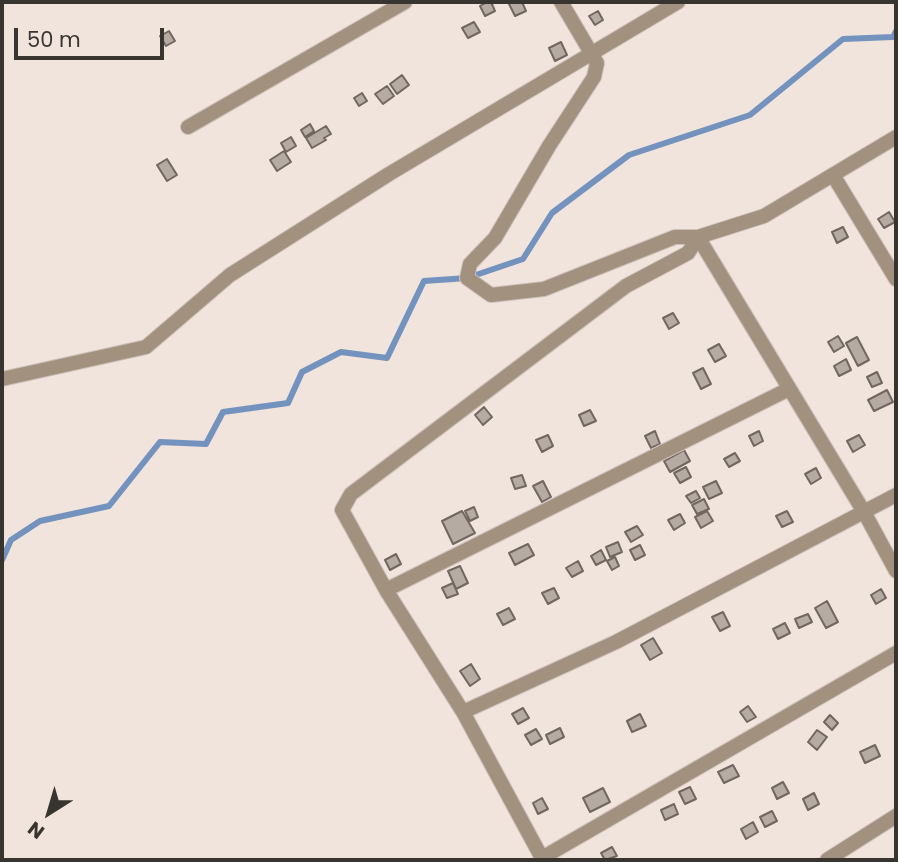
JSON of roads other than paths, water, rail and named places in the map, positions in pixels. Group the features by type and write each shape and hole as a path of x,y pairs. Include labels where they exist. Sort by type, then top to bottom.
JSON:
{"street":[{"path":"188,127 405,2"},
{"path":"561,2 597,63 594,77 549,146 495,238 470,264 467,278 491,295 544,289 676,237 698,237 764,216 896,138"},
{"path":"2,379 146,347 230,275 378,181 590,52 678,2"},
{"path":"833,175 896,279"},
{"path":"698,237 896,571"},
{"path":"698,237 688,253 626,286 351,494 342,510 386,590 463,712 543,859 896,653"},
{"path":"386,590 789,389"},
{"path":"463,712 616,642 896,495"},
{"path":"827,860 896,816"}],"waterway":[{"path":"2,560 11,540 40,521 109,506 160,442 206,444 223,412 288,403 302,372 341,352 387,358 424,281 467,278 523,259 552,213 629,155 750,115 843,39 893,37 896,31"}]}
